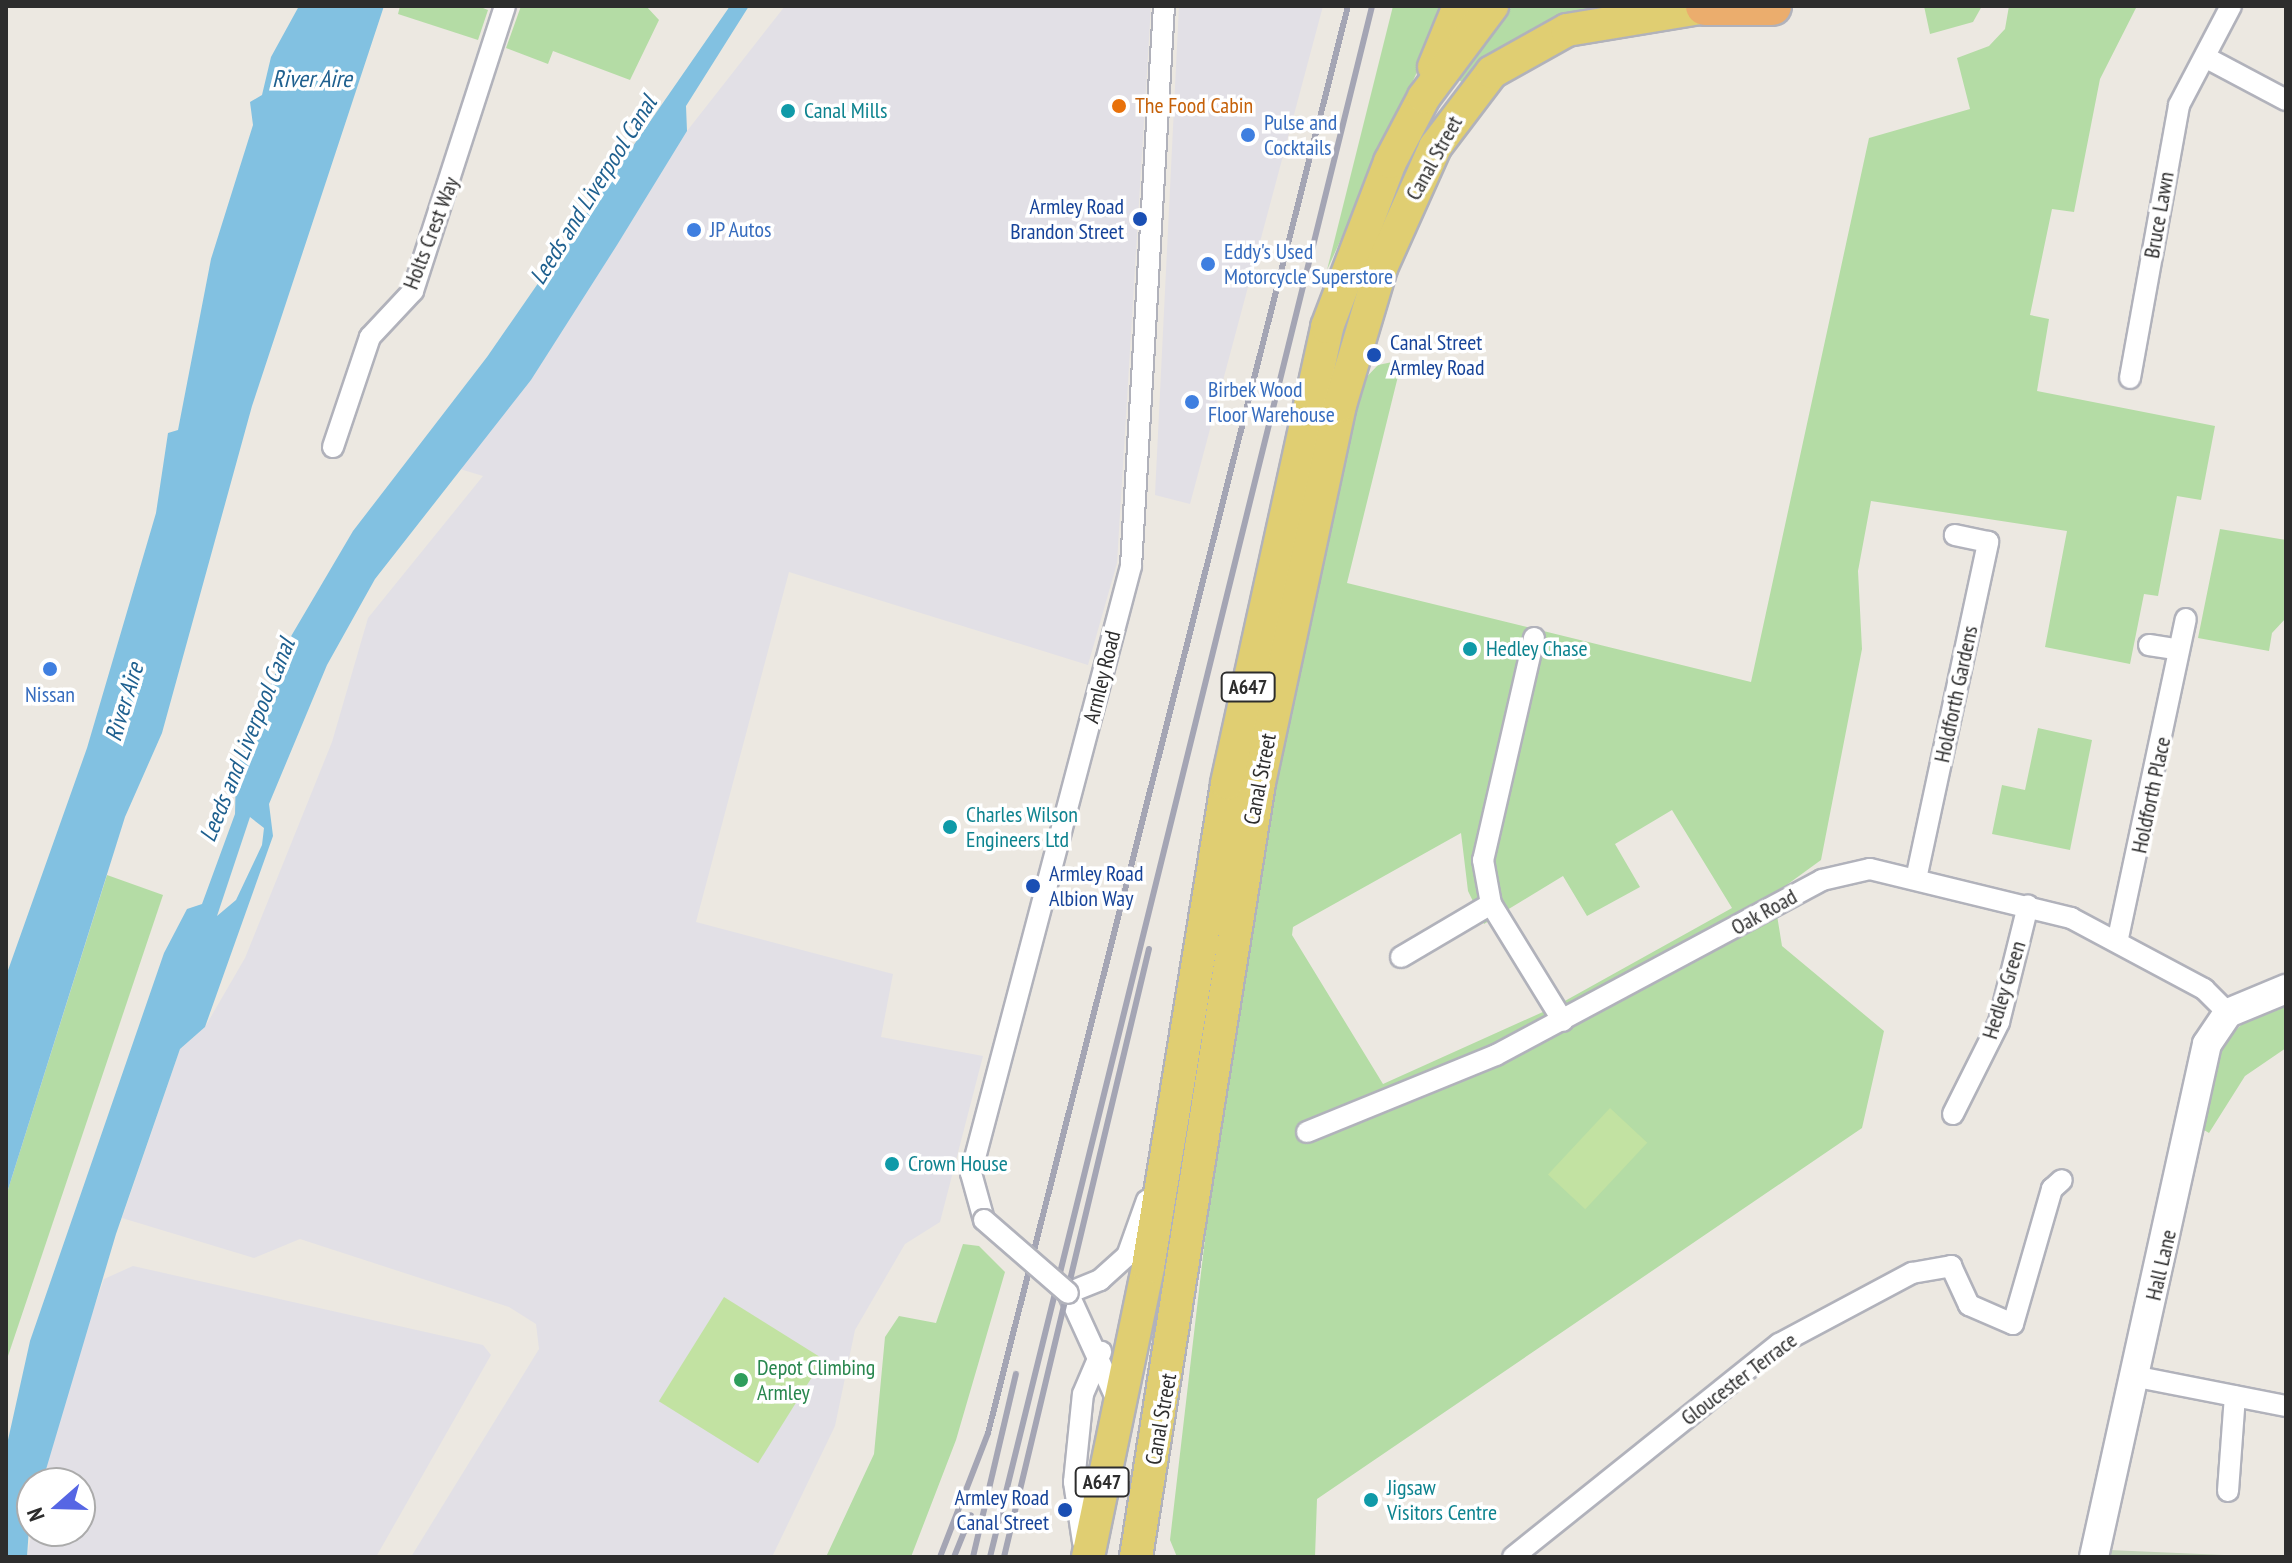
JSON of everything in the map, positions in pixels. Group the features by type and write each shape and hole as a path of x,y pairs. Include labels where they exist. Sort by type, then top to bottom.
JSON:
{"highway":[{"path":"1705,6 1772,6"}],"main road":[{"name":"A647","path":"1424,97 1459,6"},
{"name":"Canal Street","path":"1120,1407 1170,1136 1227,783 1327,327 1390,162 1424,97 1492,6"},
{"name":"Canal Street","path":"1136,1557 1259,783 1343,389 1381,268 1435,147 1492,72 1526,46 1567,30 1705,6"},
{"name":"A647","path":"1087,1557 1120,1407"}],"street":[{"name":"Holts Crest Way","path":"333,447 370,337 413,291 505,6"},
{"name":"Armley Road","path":"1120,1407 1101,1352 1068,1293 984,1220 971,1173 1131,566 1164,6"},
{"name":"Bruce Lawn","path":"2130,378 2179,105 2231,6"},
{"path":"2205,57 2286,100"},
{"name":"Holdforth Gardens","path":"1916,879 1988,542 1955,535"},
{"name":"Holdforth Place","path":"2118,938 2186,619"},
{"path":"1534,638 1484,839 1491,904 1563,1021"},
{"path":"2149,645 2179,650"},
{"name":"Oak Road","path":"1307,1132 1563,1021 1822,880 1870,869 2028,906 2118,938 2204,989 2228,1013"},
{"path":"1401,957 1491,904"},
{"name":"Hedley Green","path":"1953,1114 1999,1022 2028,906"},
{"name":"Hall Lane","path":"2094,1557 2207,1044 2228,1013 2273,992"},
{"path":"1068,1293 1100,1280 1127,1256 1170,1136"},
{"name":"Gloucester Terrace","path":"1513,1557 1779,1344 1912,1273 1951,1266 1969,1305 2013,1324 2052,1189 2062,1180"},
{"path":"1087,1557 1074,1482 1083,1394 1101,1352"},
{"path":"2133,1376 2286,1406"},
{"path":"2228,1491 2235,1396"}],"shaded area":[{"path":"785,6 1151,6 1117,563 1088,665 789,572 696,922 893,974 881,1037 983,1056 940,1222 905,1244 855,1330 835,1426 772,1557 411,1557 539,1349 536,1324 509,1307 300,1239 254,1258 122,1218 180,1049 205,1027 245,958 332,742 368,618 483,476 460,469 531,380 687,131"},
{"path":"1179,6 1323,6 1190,504 1155,495"},
{"path":"133,1266 483,1345 491,1355 376,1557 27,1557 29,1547 96,1547 96,1467 45,1467 55,1419 104,1279"}],"green space":[{"path":"400,6 478,6 488,10 478,40 398,14"},
{"path":"521,6 646,6 659,20 630,80 553,51 548,64 506,48"},
{"path":"1393,6 1447,6 1327,270"},
{"path":"1512,6 1596,6 1521,36 1464,84 1458,79"},
{"path":"1924,6 1982,6 1973,22 1930,34"},
{"path":"2009,6 2137,6 2100,79 2074,212 2052,209 2030,315 2049,319 2037,391 2215,426 2201,500 2177,496 2158,596 2144,594 2130,664 2045,647 2067,531 1871,501 1858,571 1862,649 1821,860 1788,884 1776,909 1782,946 1884,1031 1862,1128 1317,1499 1315,1557 1177,1557 1170,1540 1219,1118 1277,759 1358,386 1378,365 1402,360 1347,583 1751,682 1869,138 1970,109 1957,58 1989,46 2005,29","holes":["1672,810 1732,908 1554,1007 1383,1084 1292,935 1293,927 1461,833 1468,891 1484,924 1563,876 1587,916 1640,887 1615,844"]},
{"path":"2220,529 2286,540 2286,618 2272,633 2269,651 2198,638"},
{"path":"2038,728 2092,740 2070,850 1992,834 2002,785 2025,790"},
{"path":"107,875 163,895 6,1362 6,1196"},
{"path":"2286,1001 2286,1048 2245,1076 2209,1133 2199,1127 2222,1043 2256,1011"},
{"path":"1610,1108 1647,1143 1585,1209 1548,1175"},
{"path":"963,1244 979,1246 1005,1272 956,1440 911,1557 826,1557 874,1454 885,1337 899,1316 936,1323"},
{"name":"Depot Climbing Armley","path":"724,1297 823,1359 758,1463 659,1401"},
{"path":"2109,1550 2270,1557 2107,1557"}],"water":[{"name":"River Aire","path":"299,6 384,6 252,406 162,733 125,817 6,1196 6,976 87,748 156,513 168,433 178,430 211,259 253,125 250,102 262,95 271,57"},
{"path":"730,6 749,6 686,106 687,131 531,380 375,579 327,665 269,804 273,836 205,1027 180,1049 116,1234 47,1467 16,1467 16,1547 28,1547 27,1557 6,1557 6,1449 30,1341 164,953 187,909 202,904 235,814 236,769 290,638 353,531 487,357","holes":["250,817 264,828 262,845 236,900 217,916"]}],"railway":[{"path":"940,1557 988,1433 1348,6"},
{"path":"990,1557 1372,6"},
{"path":"1004,1557 1149,949"},
{"path":"973,1557 1016,1374"},
{"path":"954,1557 971,1515"}],"place":[{"name":"The Food Cabin","path":"1119,106"},
{"name":"Canal Mills","path":"788,111"},
{"name":"Pulse and Cocktails","path":"1248,135"},
{"name":"Armley Road Brandon Street","path":"1140,219"},
{"name":"JP Autos","path":"694,230"},
{"name":"Eddy's Used Motorcycle Superstore","path":"1208,264"},
{"name":"Canal Street Armley Road","path":"1374,355"},
{"name":"Birbek Wood Floor Warehouse","path":"1192,402"},
{"name":"Hedley Chase","path":"1470,649"},
{"name":"Nissan","path":"50,669"},
{"name":"Charles Wilson Engineers Ltd","path":"950,827"},
{"name":"Armley Road Albion Way","path":"1033,886"},
{"name":"Crown House","path":"892,1164"},
{"name":"Depot Climbing Armley","path":"741,1380"},
{"name":"Jigsaw Visitors Centre","path":"1371,1500"},
{"name":"Armley Road Canal Street","path":"1065,1510"}],"water label":[{"name":"Leeds and Liverpool Canal","path":"593,190"},
{"name":"Leeds and Liverpool Canal","path":"247,740"}]}
